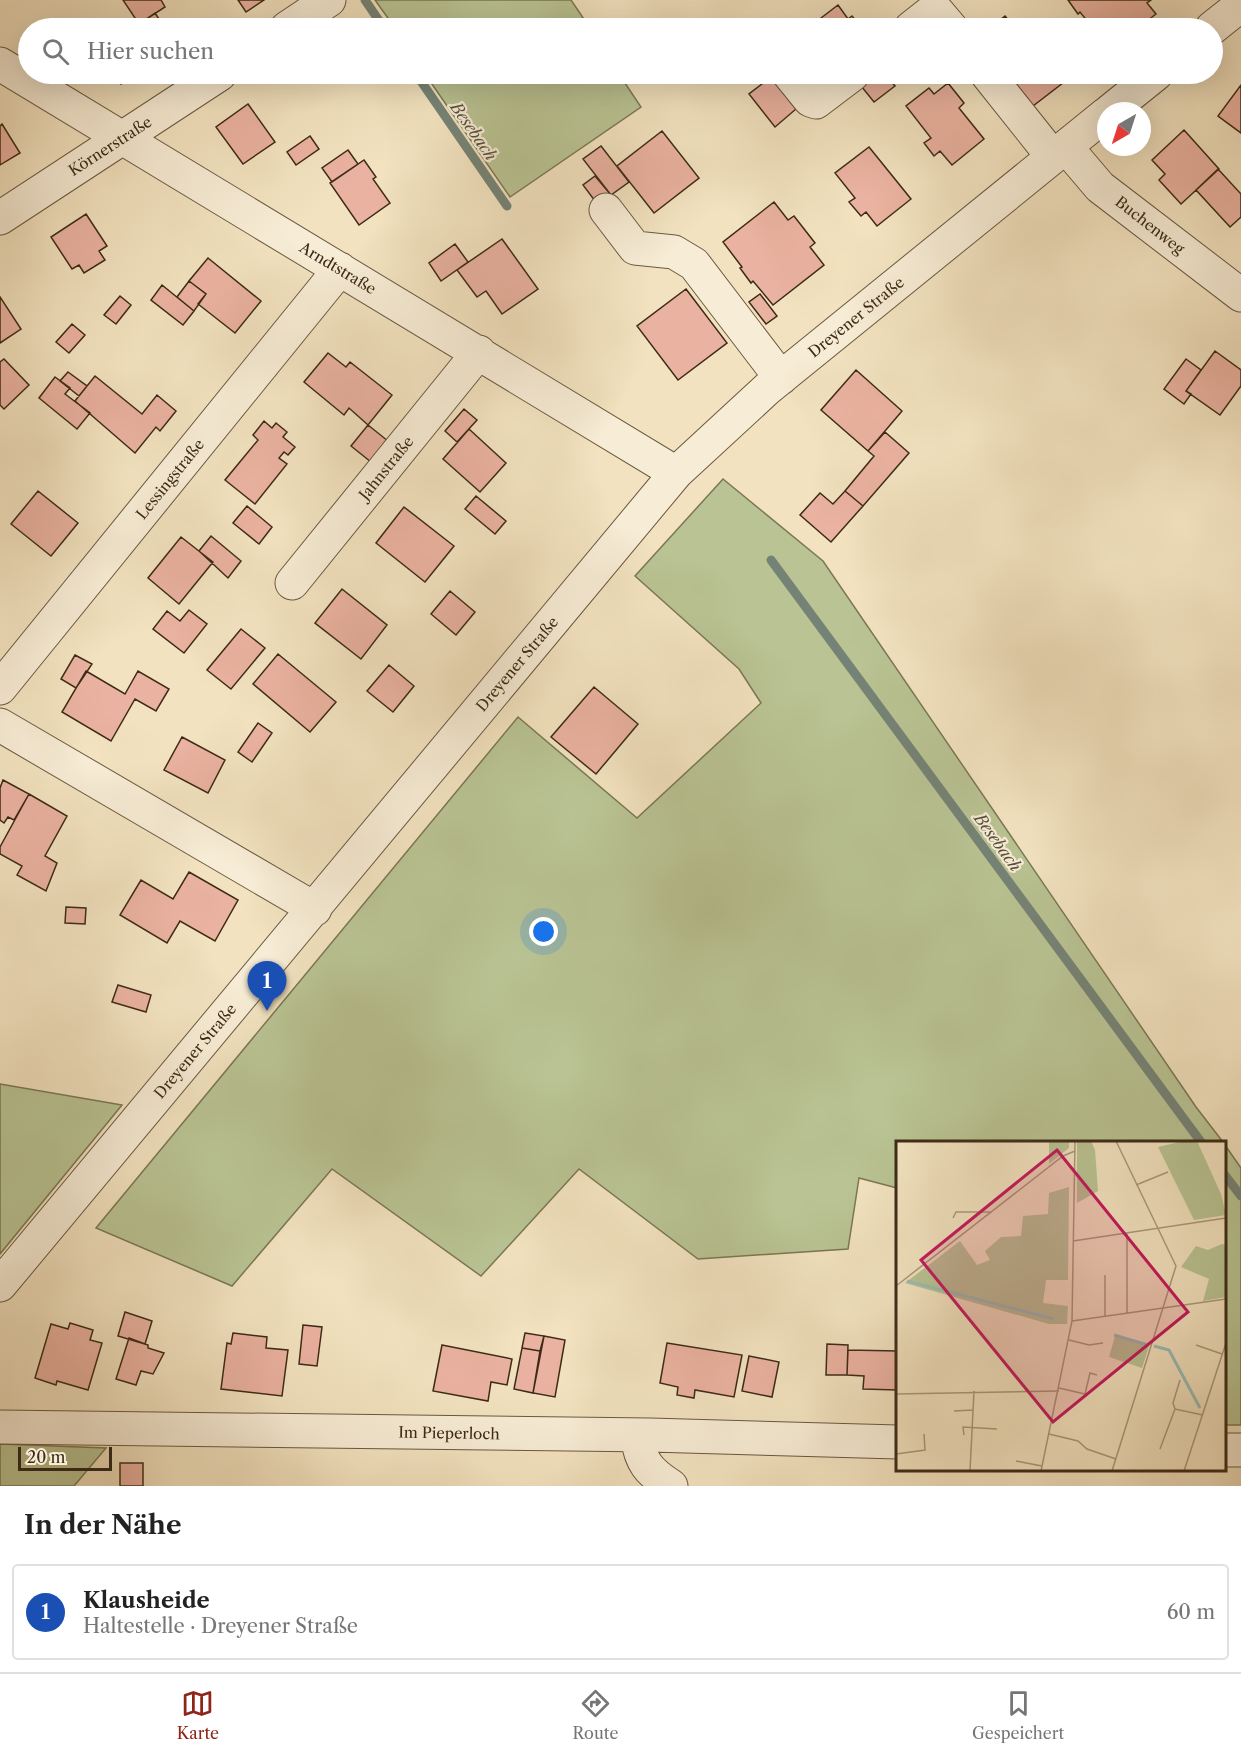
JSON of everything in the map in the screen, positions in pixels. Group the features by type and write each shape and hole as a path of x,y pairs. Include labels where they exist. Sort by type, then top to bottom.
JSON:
{"street":[{"path":"302,18 329,0"},
{"path":"1223,19 1241,5"},
{"path":"924,18 935,9 943,18"},
{"name":"Arndtstraße","path":"0,64 18,75"},
{"name":"Arndtstraße","path":"34,84 676,472"},
{"name":"Körnerstraße","path":"0,218 205,84"},
{"path":"797,84 810,100 816,102 840,84"},
{"name":"Buchenweg","path":"996,84 1059,152 1241,296"},
{"path":"1121,102 1144,84"},
{"name":"Dreyener Straße","path":"0,1285 315,909 676,472 781,378 1097,121"},
{"path":"606,210 635,248 674,252 694,264 781,378"},
{"name":"Lessingstraße","path":"0,688 340,269"},
{"name":"Jahnstraße","path":"292,583 479,352"},
{"path":"0,725 315,909"},
{"name":"Im Pieperloch","path":"0,1426 637,1435 896,1442"},
{"path":"637,1435 639,1451 646,1465 671,1486"}],"green space":[{"path":"375,0 571,0 583,18 388,18"},
{"path":"432,84 626,84 641,107 510,197"},
{"path":"723,479 823,561 1196,1107 1222,1141 896,1141 896,1188 859,1178 848,1249 698,1259 579,1169 481,1276 332,1169 232,1286 96,1228 518,717 637,818 761,703 739,669 635,576"},
{"path":"0,1084 122,1105 0,1254"},
{"path":"1226,1146 1241,1168 1241,1425 1226,1425"},
{"path":"0,1444 106,1448 74,1486 0,1486"}],"building":[{"path":"123,0 161,0 165,7 148,18 135,18"},
{"path":"238,0 264,0 246,12"},
{"path":"1068,0 1151,0 1147,3 1156,14 1151,18 1085,18 1080,12 1078,14"},
{"path":"838,5 847,18 821,18"},
{"path":"155,13 158,18 148,18"},
{"path":"762,84 776,84 796,109 775,127 749,94"},
{"path":"859,84 893,84 895,86 874,102"},
{"path":"949,84 964,103 959,108 984,139 952,165 940,151 934,156 924,143 931,138 906,106 929,88 934,94"},
{"path":"1016,84 1062,84 1033,106"},
{"path":"1241,85 1241,133 1218,116"},
{"path":"248,104 275,142 243,164 216,127"},
{"path":"2,124 20,153 0,165 0,126"},
{"path":"1184,130 1219,169 1181,204 1159,180 1165,174 1152,160"},
{"path":"662,131 699,178 654,213 617,166"},
{"path":"310,136 319,149 296,165 287,152"},
{"path":"601,146 629,182 611,195 583,159"},
{"path":"869,147 911,199 877,226 866,212 861,216 849,202 855,198 835,173"},
{"path":"348,150 358,164 332,182 322,168"},
{"path":"364,160 376,177 373,179 390,203 359,225 330,183"},
{"path":"1218,169 1241,194 1241,217 1230,227 1196,190"},
{"path":"595,176 611,195 598,205 583,185"},
{"path":"774,202 788,220 794,216 815,243 810,247 824,265 773,305 753,281 751,283 723,242"},
{"path":"86,214 107,246 99,251 105,260 84,273 79,265 72,269 51,237"},
{"path":"502,239 538,289 502,314 486,291 477,297 457,270"},
{"path":"455,244 468,262 441,281 429,263"},
{"path":"208,258 261,301 235,333 198,304 206,294 189,281"},
{"path":"189,281 206,294 194,311 177,297"},
{"path":"162,285 194,311 183,325 151,300"},
{"path":"686,289 727,343 678,380 637,326"},
{"path":"760,294 777,316 766,324 749,302"},
{"path":"120,296 131,305 116,324 104,315"},
{"path":"0,297 21,329 0,343"},
{"path":"72,324 85,335 69,353 56,342"},
{"path":"1215,351 1241,370 1241,386 1220,415 1186,391"},
{"path":"328,353 346,367 350,362 392,395 368,425 349,408 344,415 304,382"},
{"path":"4,359 29,385 4,409 0,405 0,362"},
{"path":"1186,359 1201,370 1186,391 1191,394 1184,404 1164,389"},
{"path":"856,370 902,411 868,451 821,410"},
{"path":"68,372 87,386 79,396 60,381"},
{"path":"95,376 142,414 157,395 176,411 160,431 156,427 135,453 75,401"},
{"path":"55,377 70,388 65,394 90,413 77,429 39,398"},
{"path":"464,409 477,420 457,442 445,431"},
{"path":"264,421 272,428 276,423 287,432 283,437 295,447 288,455 284,452 279,458 287,464 255,504 225,480 258,440 253,435"},
{"path":"368,425 388,441 371,462 351,446"},
{"path":"469,429 506,463 480,492 443,459"},
{"path":"885,432 909,453 863,506 845,491 874,456 868,451"},
{"path":"38,491 78,523 51,556 11,524"},
{"path":"845,491 863,506 831,542 800,515 820,493 833,504"},
{"path":"476,496 506,521 495,534 465,509"},
{"path":"247,506 272,527 259,544 233,523"},
{"path":"404,507 454,546 425,582 376,543"},
{"path":"211,536 241,561 228,578 199,551"},
{"path":"181,537 213,562 179,604 148,578"},
{"path":"342,589 387,625 361,659 315,623"},
{"path":"450,591 475,612 456,635 431,614"},
{"path":"189,610 207,624 184,653 153,629 167,611 180,621"},
{"path":"241,629 265,648 231,689 207,670"},
{"path":"278,654 336,702 310,732 253,684"},
{"path":"75,655 92,664 76,688 61,679"},
{"path":"389,665 414,686 393,712 367,691"},
{"path":"86,671 125,694 138,671 169,689 156,711 135,699 111,741 62,712"},
{"path":"594,687 638,724 596,774 551,737"},
{"path":"258,723 272,733 252,762 238,752"},
{"path":"182,737 225,760 208,793 164,770"},
{"path":"3,780 29,794 14,820 8,817 4,823 0,820 0,788"},
{"path":"29,794 67,816 45,856 57,863 46,891 17,875 22,866 0,854 0,847"},
{"path":"189,872 238,900 215,941 180,921 167,943 120,915 141,880 173,899"},
{"path":"66,907 86,908 85,924 65,923"},
{"path":"118,985 151,995 146,1012 112,1002"},
{"path":"125,1312 152,1321 145,1344 118,1336"},
{"path":"70,1323 93,1330 90,1340 102,1343 88,1390 57,1381 56,1385 35,1378 51,1324 68,1329"},
{"path":"303,1325 322,1327 317,1366 299,1364"},
{"path":"233,1333 267,1337 266,1348 288,1350 282,1396 221,1389 227,1343 231,1344"},
{"path":"525,1333 544,1336 540,1351 522,1348"},
{"path":"544,1336 565,1340 555,1397 533,1393"},
{"path":"129,1338 164,1353 153,1374 141,1371 136,1385 116,1379"},
{"path":"667,1343 742,1355 734,1397 695,1390 694,1398 677,1395 678,1387 660,1383"},
{"path":"827,1344 848,1345 847,1375 826,1375"},
{"path":"442,1345 512,1359 507,1385 491,1382 488,1401 433,1391"},
{"path":"522,1348 540,1351 533,1393 514,1389"},
{"path":"848,1350 896,1351 896,1390 863,1389 864,1376 847,1375"},
{"path":"749,1356 779,1362 772,1397 742,1391"},
{"path":"120,1463 143,1463 143,1486 120,1486"}],"waterway":[{"name":"Besebach","path":"365,0 377,18"},
{"name":"Besebach","path":"423,84 507,206"},
{"name":"Besebach","path":"771,560 1200,1141"},
{"name":"Besebach","path":"1226,1177 1241,1196"}],"place":[{"name":"Klausheide","path":"267,1011"}]}
